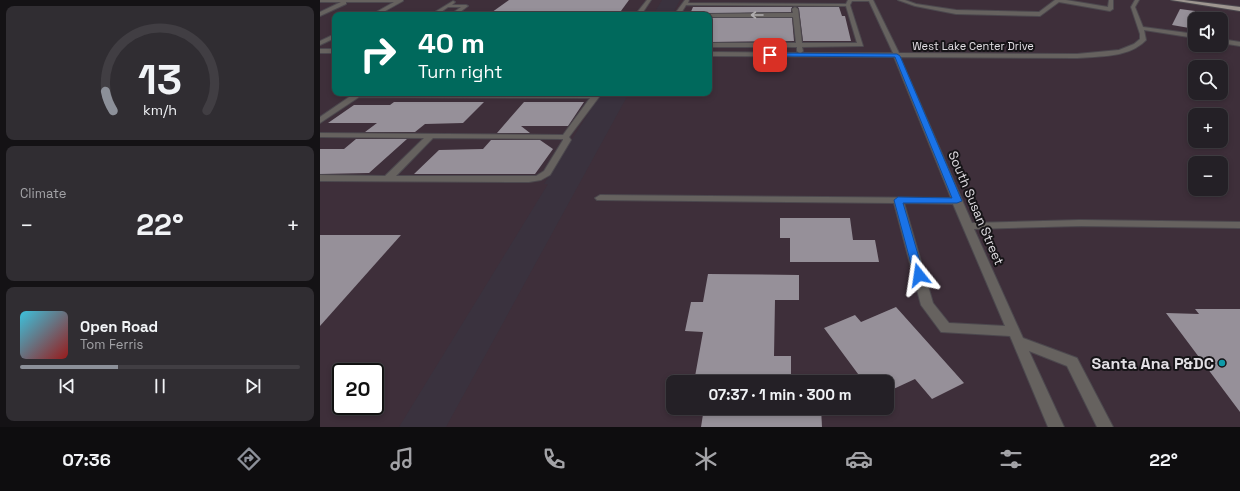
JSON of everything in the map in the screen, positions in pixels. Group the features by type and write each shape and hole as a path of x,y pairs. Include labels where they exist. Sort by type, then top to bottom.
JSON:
{"main road":[{"path":"1172,0 1240,9"}],"street":[{"path":"438,12 457,0"},
{"path":"640,12 649,0"},
{"path":"758,0 850,2"},
{"path":"679,12 685,2 794,4 871,0"},
{"name":"South Susan Street","path":"871,0 897,56 957,201 1056,427"},
{"path":"900,0 915,5 956,12 1033,14 1040,14 1057,0 1110,9 1111,0"},
{"path":"1137,0 1133,7 1141,28 1188,35"},
{"path":"320,1 401,1 380,12"},
{"path":"320,14 348,1"},
{"path":"712,45 861,45 850,2"},
{"path":"794,4 800,55"},
{"path":"448,6 466,6 457,12"},
{"path":"712,15 796,15"},
{"name":"West Lake Center Drive","path":"712,54 1077,56 1118,52 1138,44 1143,40 1141,28"},
{"path":"320,38 332,37"},
{"path":"320,43 332,37"},
{"path":"1228,41 1240,44"},
{"path":"740,55 741,45"},
{"path":"320,51 332,51"},
{"path":"320,121 356,96"},
{"path":"320,178 538,178 547,173 567,140 565,137 596,96"},
{"path":"320,135 565,137"},
{"path":"387,179 431,136"},
{"path":"600,198 957,201"},
{"path":"898,200 927,305 946,328 1016,336 1072,362 1106,427"},
{"path":"968,226 1073,223 1240,224"}],"shaded area":[{"path":"320,0 1240,0 1240,427 320,427"},
{"path":"662,0 680,0 674,12 655,12"},
{"path":"599,96 627,96 446,427 399,427 548,184 544,184"}],"building":[{"path":"509,0 629,0 620,12 492,12"},
{"path":"693,7 792,7 791,12 712,14 712,12 691,12"},
{"path":"798,7 839,7 842,16 845,16 851,41 803,41"},
{"path":"1180,9 1195,11 1188,12 1188,28 1172,25"},
{"path":"712,18 792,18 794,41 712,42"},
{"path":"394,102 484,102 463,123 425,124 415,132 365,132 377,123 328,123 354,105 390,105"},
{"path":"524,102 584,102 568,126 521,126 530,133 497,133"},
{"path":"356,139 407,139 369,173 320,174 320,149 344,149"},
{"path":"491,140 540,140 553,149 535,174 414,174 439,150 483,149"},
{"path":"780,218 850,218 853,240 875,240 879,262 790,262 790,238 780,238"},
{"path":"320,235 401,235 320,326"},
{"path":"708,274 799,275 799,300 775,300 774,356 791,356 791,375 695,375 703,332 685,331 691,302 703,302"},
{"path":"896,307 964,383 932,399 915,379 894,389 894,375 859,375 824,328 855,315 861,322"},
{"name":"Santa Ana P&DC","path":"1195,309 1240,309 1240,412 1166,313 1199,314"},
{"path":"703,415 821,415 822,427 701,427"}],"place":[{"name":"Santa Ana P&DC","path":"1222,363"}],"route":[{"path":"770,55 897,56 957,201 898,200 919,275"}]}
